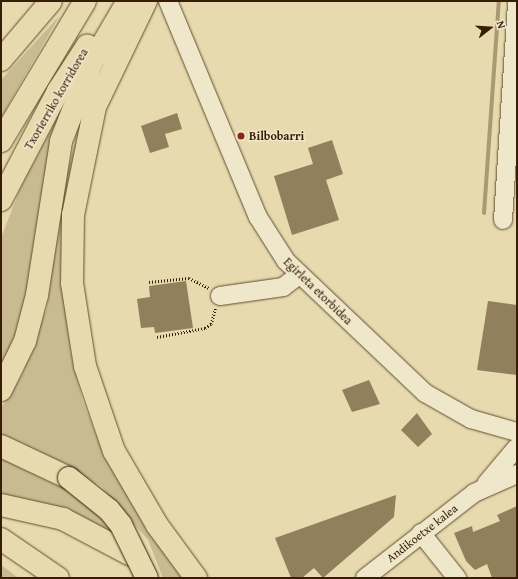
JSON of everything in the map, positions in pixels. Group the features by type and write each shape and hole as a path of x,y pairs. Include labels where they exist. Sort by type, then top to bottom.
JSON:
{"highway":[{"path":"1,60 51,1"},
{"path":"1,141 85,1"},
{"name":"Txorierriko korridorea","path":"1,200 58,91 116,1"},
{"path":"1,390 25,341 38,295 61,141 91,64 128,1"},
{"path":"146,1 95,107 80,166 74,215 72,283 85,366 114,451 157,525 196,578"},
{"path":"1,48 29,28"},
{"path":"1,446 68,478 109,510 121,525 147,578"},
{"path":"1,505 43,512 86,528 129,554"},
{"path":"1,539 58,578"},
{"path":"1,558 32,578"}],"street":[{"name":"Egirleta etorbidea","path":"168,1 261,223 270,240 299,275 425,393 471,419 517,432"},
{"path":"503,220 513,122 517,1"},
{"path":"220,296 283,287 299,275"},
{"path":"480,490 517,447"},
{"path":"480,490 514,474"},
{"name":"Andikoetxe kalea","path":"365,578 421,533 480,490"},
{"path":"421,533 457,578"}],"path":[{"path":"149,282 189,278 220,296 211,324 205,328 157,337"}],"shaded area":[{"path":"60,15 11,100 1,118 1,80"},
{"path":"87,97 62,275 71,353 82,399 104,455 131,503 183,578 163,578 148,540 101,486 63,463 1,436 1,407 22,375 47,307 62,191"},
{"path":"58,116 21,333 1,371 1,238 20,189"},
{"path":"1,453 85,497 131,550 1,495"},
{"path":"1,565 16,576 19,578 1,578"}],"building":[{"path":"177,113 182,129 165,134 169,147 150,153 141,126"},
{"path":"332,140 343,174 326,180 339,220 292,235 274,176 313,164 308,148"},
{"path":"186,281 193,328 155,333 154,327 141,328 137,299 150,297 149,286"},
{"path":"488,301 517,305 517,375 477,370"},
{"path":"369,380 380,404 352,412 342,390"},
{"path":"417,413 432,434 418,447 401,430"},
{"path":"396,495 394,517 323,578 314,568 302,578 291,578 275,538"},
{"path":"517,506 517,578 492,578 487,564 475,570 466,561 454,533 472,526 473,532 500,521 497,515"}],"waterway":[{"path":"484,213 499,1"}],"place":[{"name":"Bilbobarri","path":"241,136"}]}
